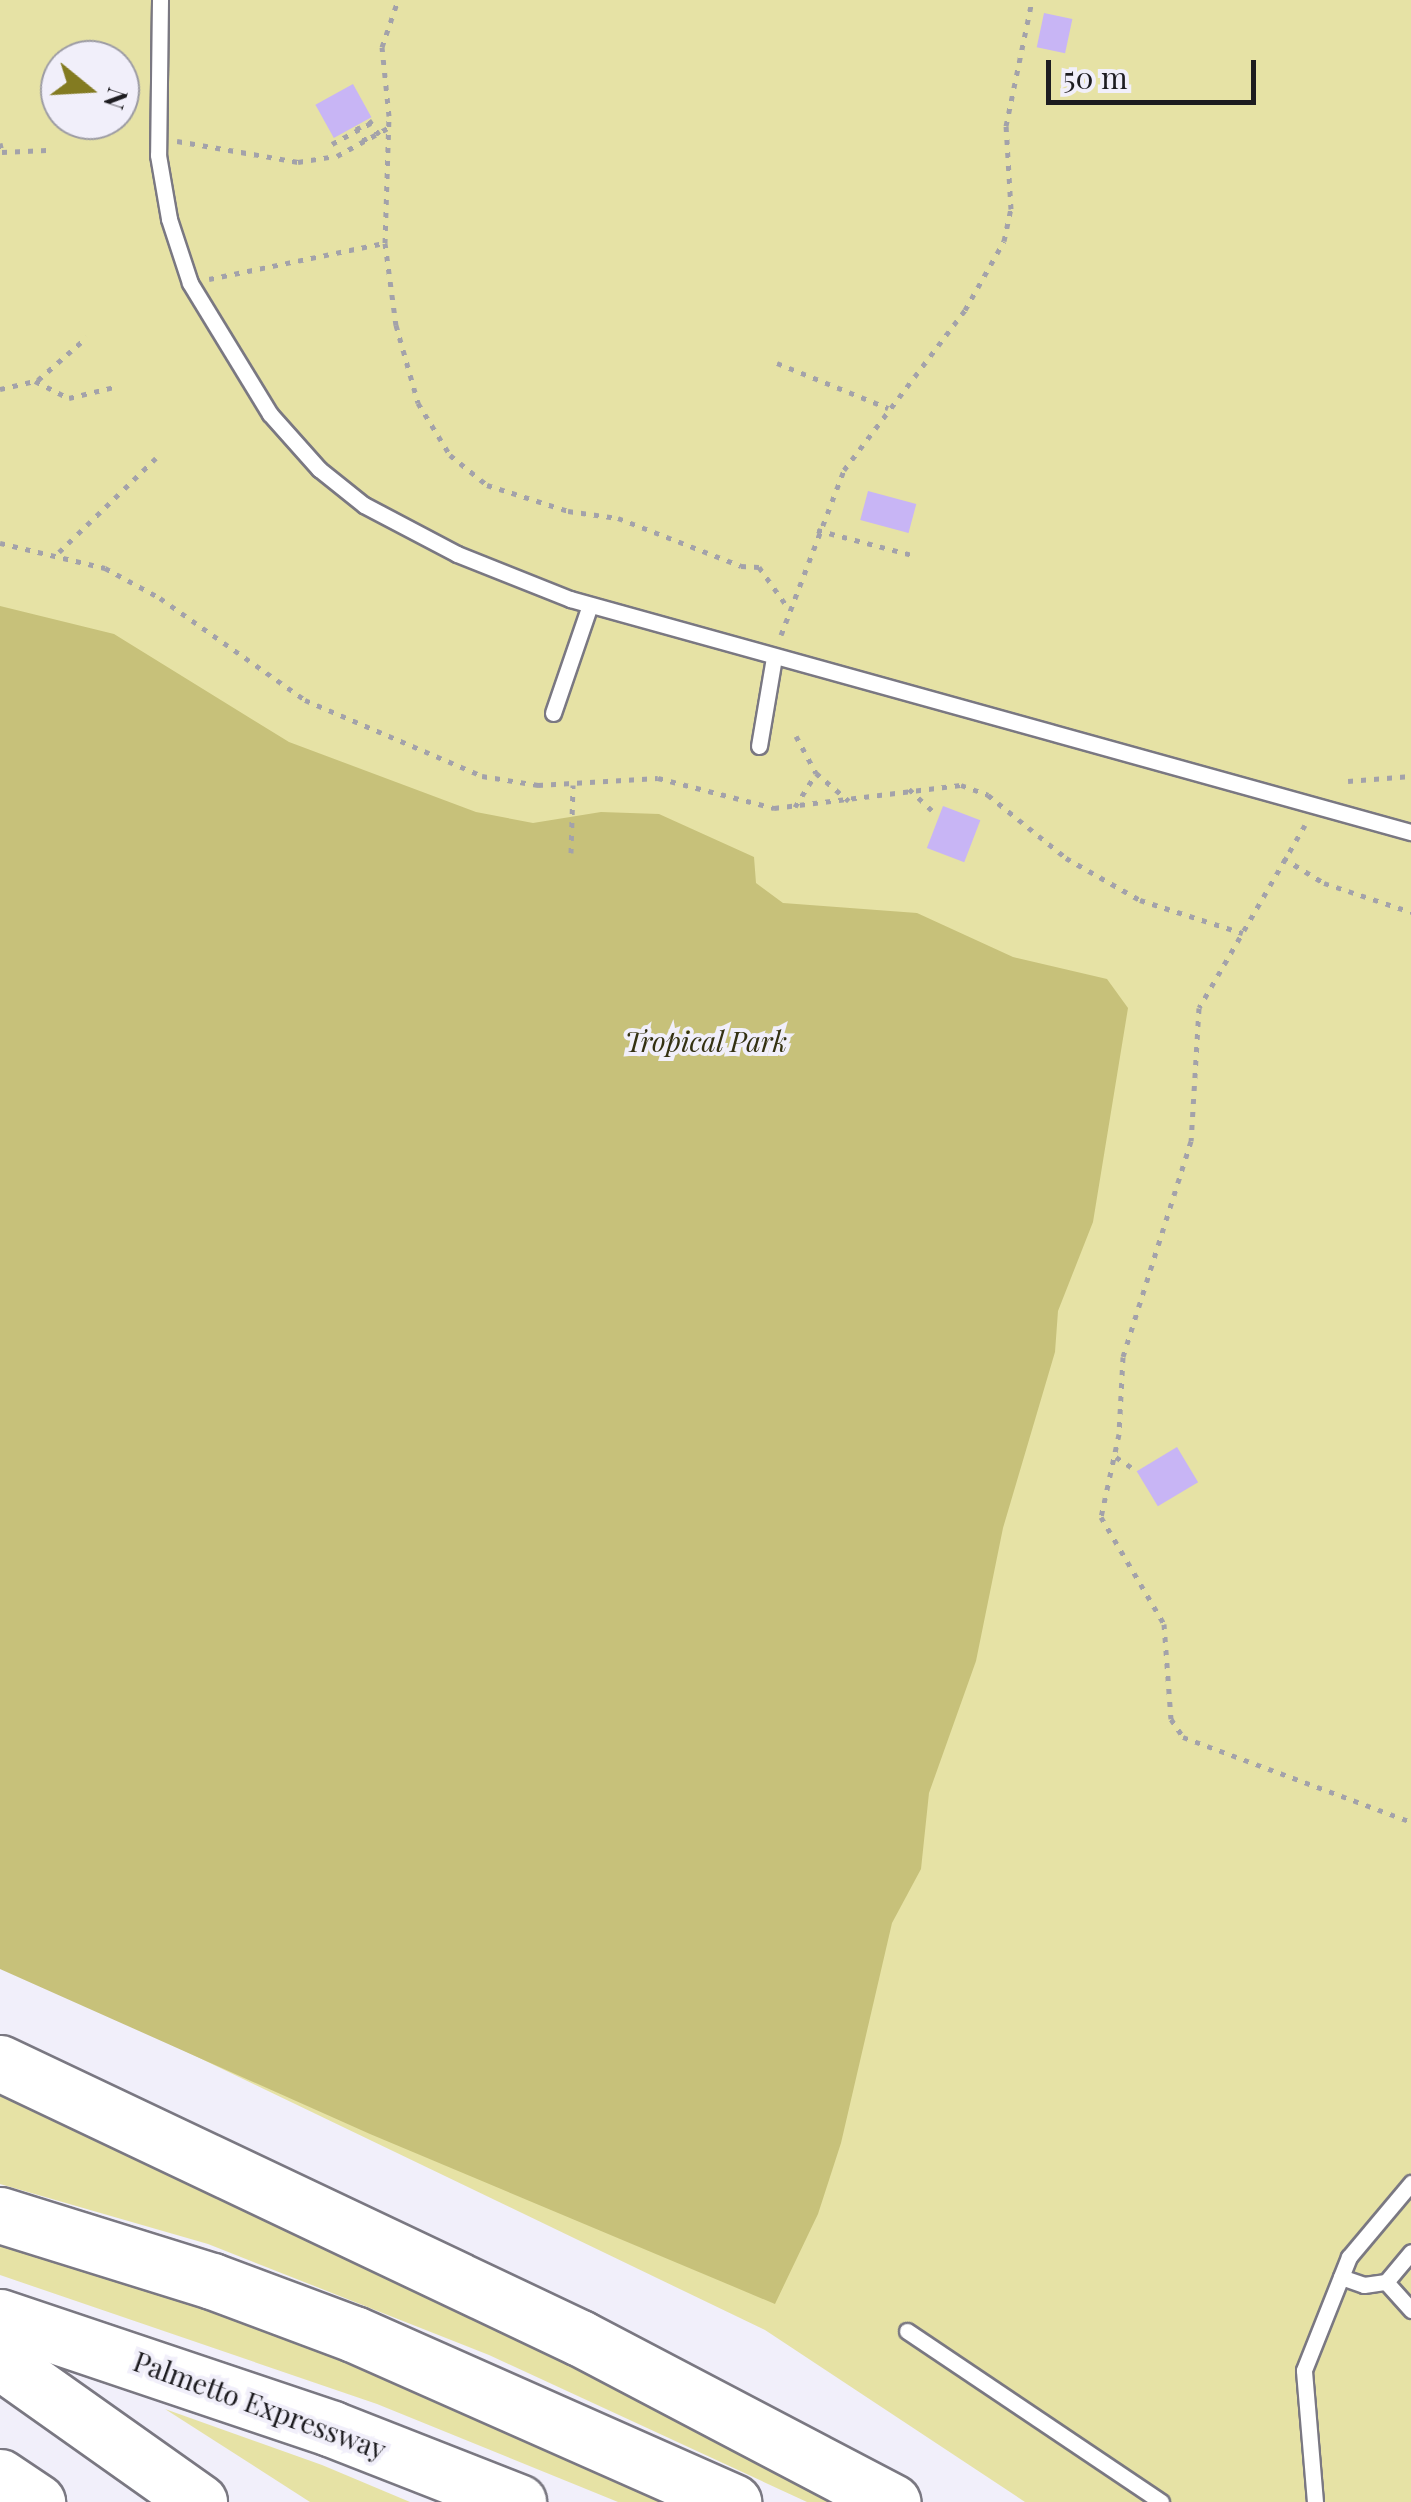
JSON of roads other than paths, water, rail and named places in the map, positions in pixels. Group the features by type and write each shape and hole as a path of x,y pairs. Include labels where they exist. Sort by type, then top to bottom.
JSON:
{"highway":[{"path":"0,2063 563,2330 893,2502"},
{"path":"0,2214 73,2235 396,2351 734,2502"},
{"name":"Palmetto Expressway","path":"0,2317 110,2351 518,2502"},
{"path":"0,2361 200,2502"},
{"path":"0,2476 36,2502"}],"lane":[{"path":"160,0 156,124 169,220 198,300 258,397 302,452 364,505 501,574 590,606 1411,832"},
{"path":"553,712 590,606"},
{"path":"758,746 774,657"},
{"path":"1315,2502 1304,2370 1349,2257 1411,2182"},
{"path":"1341,2277 1364,2285 1386,2282 1411,2252"},
{"path":"1386,2282 1411,2310"},
{"path":"908,2332 1161,2502"}],"park label":[{"name":"Tropical Park","path":"706,1041"}]}
